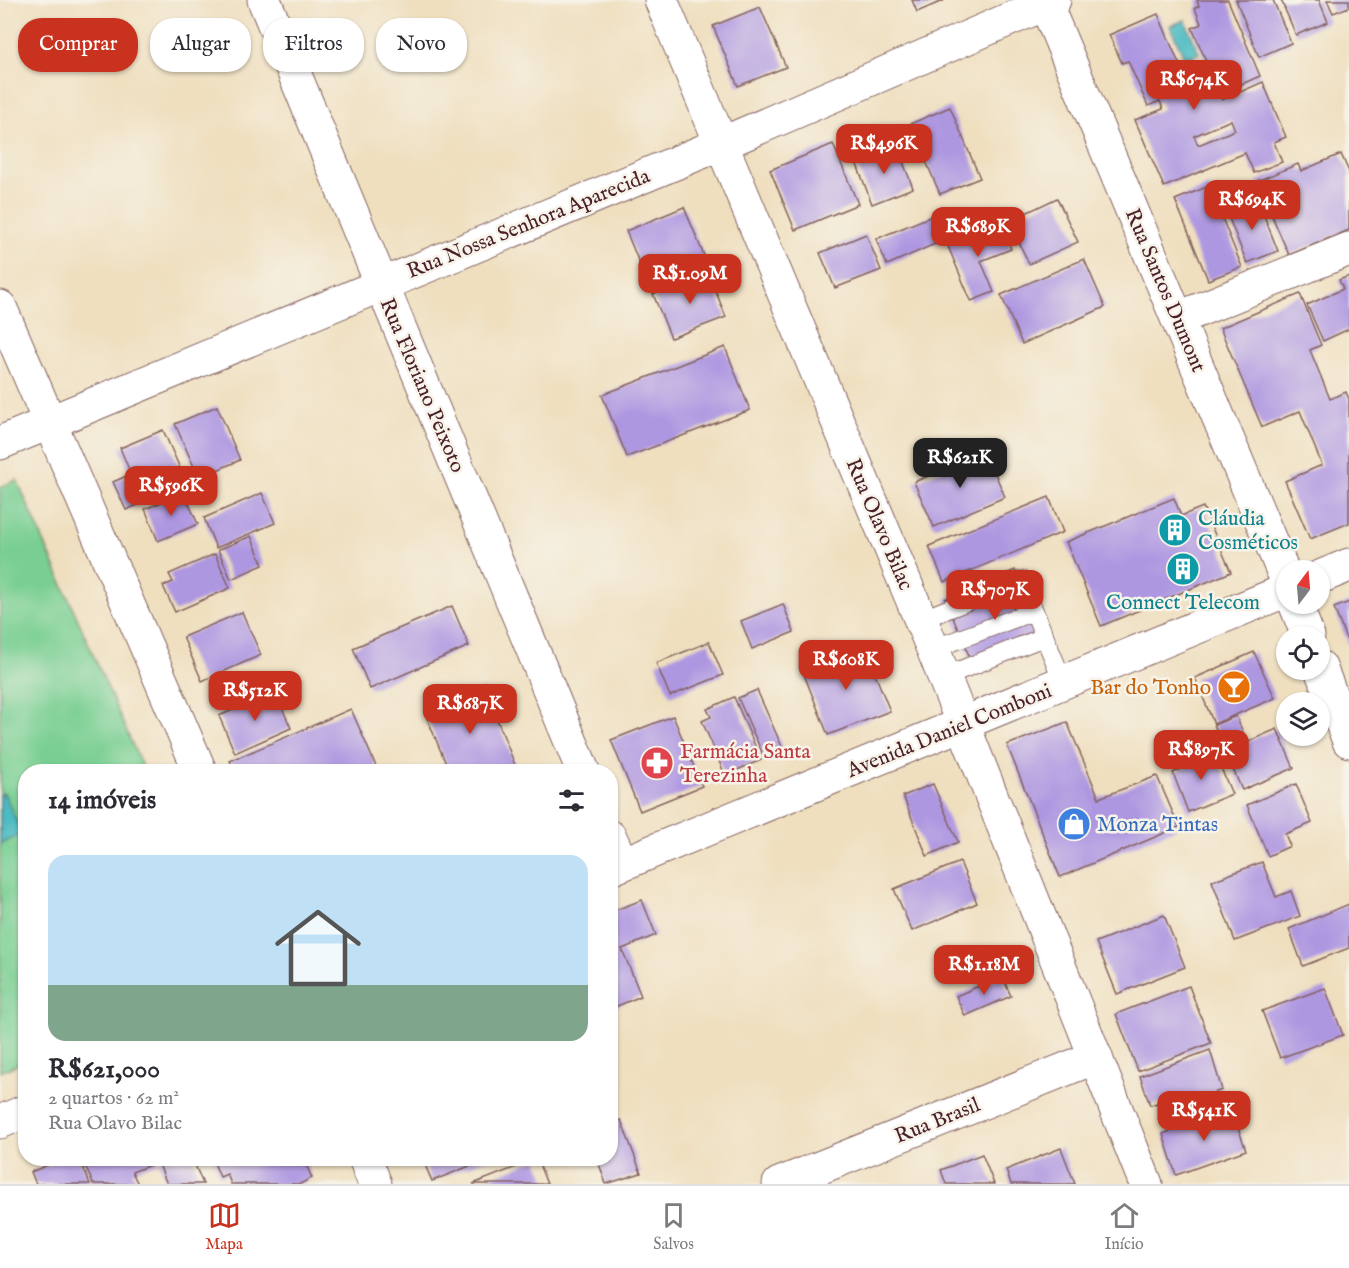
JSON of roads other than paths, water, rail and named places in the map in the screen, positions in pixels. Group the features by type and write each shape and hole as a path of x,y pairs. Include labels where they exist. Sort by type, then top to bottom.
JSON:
{"street":[{"name":"Rua Floriano Peixoto","path":"264,0 580,764"},
{"name":"Rua Olavo Bilac","path":"661,0 932,648 1146,1184"},
{"name":"Rua Nossa Senhora Aparecida","path":"0,443 381,283 721,144 1048,1"},
{"name":"Rua Santos Dumont","path":"1048,1 1279,560"},
{"path":"1179,318 1349,249"},
{"path":"0,307 48,423 197,764"},
{"path":"1330,573 1349,565"},
{"name":"Avenida Daniel Comboni","path":"618,855 1064,684 1276,595"},
{"path":"1325,680 1349,741"},
{"name":"Rua Brasil","path":"779,1184 1096,1057"},
{"path":"0,1122 18,1114"},
{"path":"367,1166 375,1184"}],"lane":[{"path":"932,648 1021,580 1064,684"},
{"path":"932,648 1034,611"},
{"path":"932,648 1044,637"}],"water":[{"path":"1185,20 1199,53 1185,59 1170,26"},
{"path":"4,793 18,825 18,836 0,844 0,795"}],"place":[{"name":"Cláudia Cosméticos","path":"1175,530"},
{"name":"Connect Telecom","path":"1183,569"},
{"name":"Bar do Tonho","path":"1234,687"},
{"name":"Farmácia Santa Terezinha","path":"657,763"},
{"name":"Monza Tintas","path":"1074,824"}]}
